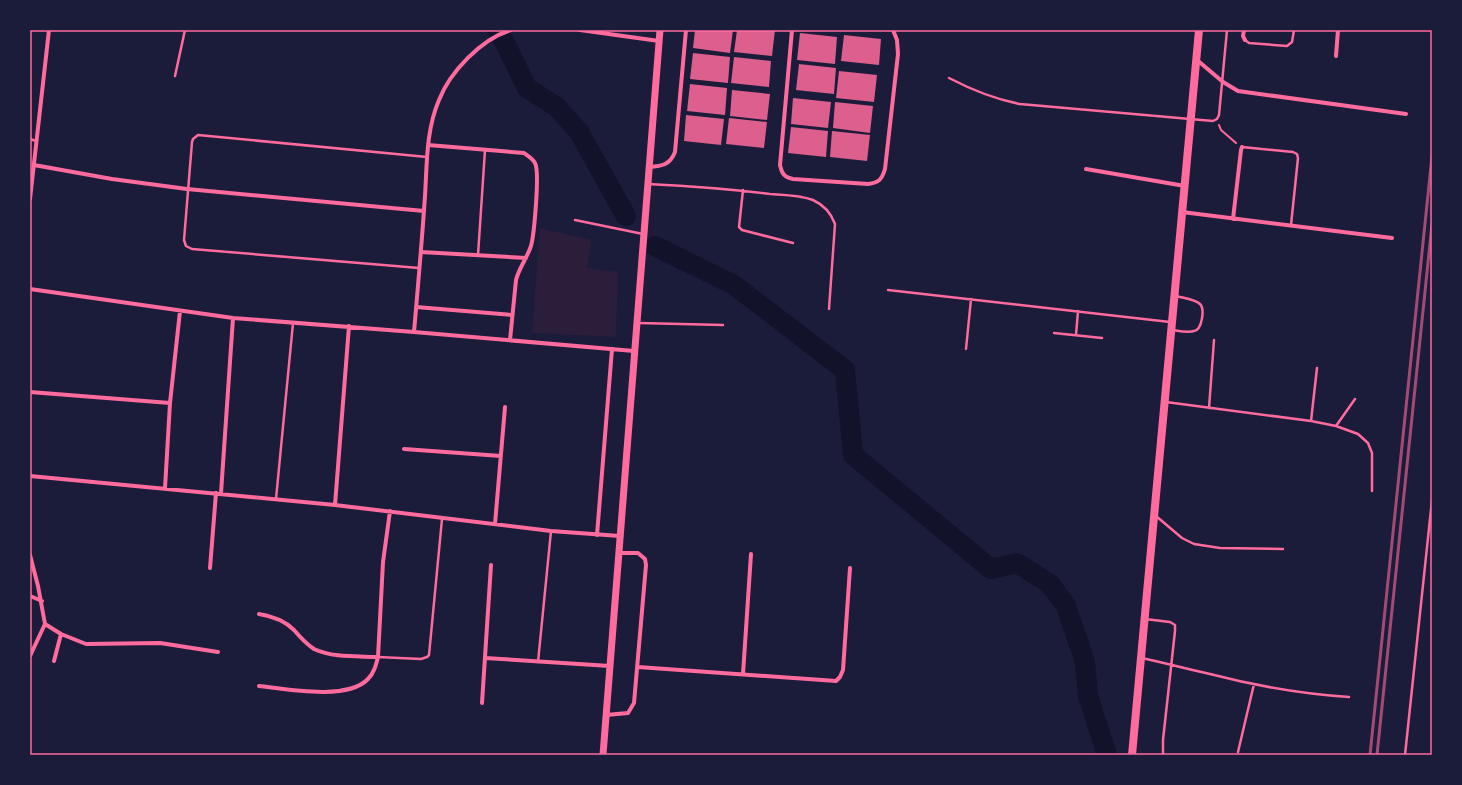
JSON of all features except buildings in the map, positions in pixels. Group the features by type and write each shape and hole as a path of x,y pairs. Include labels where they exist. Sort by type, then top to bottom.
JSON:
{"main road":[{"path":"1132,755 1199,30"}],"street":[{"path":"30,199 49,30"},
{"path":"414,332 428,145 435,111 446,85 465,61 493,38 511,30"},
{"path":"580,30 659,41"},
{"path":"603,755 660,30"},
{"path":"649,167 664,166 669,163 675,152 686,30"},
{"path":"792,30 780,166 782,172 786,177 793,179 868,184 876,183 880,180 885,169 898,54 897,40 893,30"},
{"path":"1244,30 1245,40"},
{"path":"1336,56 1338,30"},
{"path":"1197,59 1222,82 1233,89 1243,92 1406,114"},
{"path":"428,145 524,154 530,157 535,163 537,178 532,241 516,280 510,340"},
{"path":"1233,219 1242,147"},
{"path":"34,165 112,179 187,189 424,211"},
{"path":"1086,169 1185,186"},
{"path":"1182,212 1392,238"},
{"path":"421,252 526,258"},
{"path":"30,289 234,318 349,326 634,351"},
{"path":"416,307 512,315"},
{"path":"165,488 170,403 180,311"},
{"path":"210,568 219,493 234,318"},
{"path":"335,505 349,326"},
{"path":"597,535 612,349"},
{"path":"30,392 170,403"},
{"path":"495,524 505,407"},
{"path":"404,449 501,456"},
{"path":"30,476 335,505 551,532 620,536"},
{"path":"259,686 316,692 350,690 362,685 369,679 375,669 378,657 383,562 390,511"},
{"path":"606,715 622,715 628,713 632,710 634,703 646,565 645,559 638,554 618,553"},
{"path":"742,674 751,554"},
{"path":"30,555 42,601 45,624 30,656"},
{"path":"482,703 491,565"},
{"path":"638,667 836,681 840,677 843,670 850,568"},
{"path":"30,596 42,601"},
{"path":"259,614 273,617 287,624 307,644 320,651 335,655 378,657"},
{"path":"45,624 61,634 90,645 153,643 218,652"},
{"path":"54,660 61,634"},
{"path":"485,658 610,666"}],"lane":[{"path":"175,76 185,30"},
{"path":"949,78 970,89 998,100 1020,104 1213,121 1217,120 1219,115 1227,30"},
{"path":"1245,40 1250,43 1287,46 1292,42 1294,30"},
{"path":"419,268 188,248 184,243 187,189 192,142 198,135 428,157"},
{"path":"30,139 36,141"},
{"path":"1242,147 1293,152 1297,154 1298,158 1290,226"},
{"path":"478,256 485,150"},
{"path":"648,184 743,190 808,199 822,205 831,213 835,224 829,309"},
{"path":"743,190 738,224 739,228 793,243"},
{"path":"575,220 644,234"},
{"path":"888,290 1078,312 1172,326 1194,331 1198,329 1203,310 1201,305 1197,302 1175,295"},
{"path":"966,349 971,299"},
{"path":"1076,335 1078,312"},
{"path":"276,499 293,323"},
{"path":"636,323 723,325"},
{"path":"1054,333 1102,338"},
{"path":"1209,408 1214,340"},
{"path":"1311,422 1317,368"},
{"path":"1336,426 1355,399"},
{"path":"1165,402 1336,426 1358,434 1368,443 1372,453 1372,491"},
{"path":"1405,755 1432,500"},
{"path":"1154,515 1182,538 1194,544 1220,548 1283,549"},
{"path":"378,657 421,659 427,657 429,654 442,519"},
{"path":"538,662 551,532"},
{"path":"1145,619 1170,622 1175,625 1163,740 1163,755"},
{"path":"1141,658 1282,690 1349,697"},
{"path":"1238,752 1254,684"}],"path":[{"path":"1217,120 1221,130 1242,147"}],"shaded area":[{"path":"540,228 591,240 587,268 618,272 616,337 532,333"}],"waterway":[{"path":"497,30 527,88 557,107 579,132 626,216"},
{"path":"655,246 734,285 845,370 853,455 991,569 1017,563 1050,584 1066,606 1085,662 1088,696 1107,755"}],"railway":[{"path":"1370,755 1432,156"},
{"path":"1377,755 1432,224"}]}
